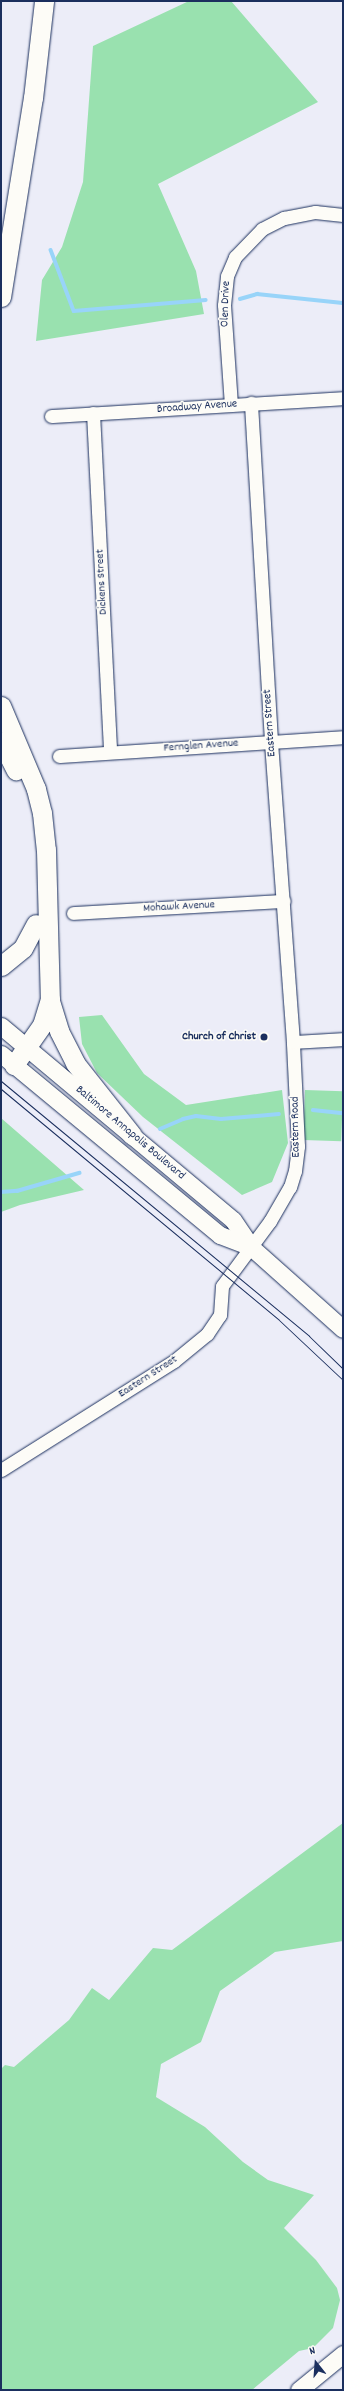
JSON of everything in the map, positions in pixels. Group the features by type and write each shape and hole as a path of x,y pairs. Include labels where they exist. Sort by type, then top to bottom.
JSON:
{"highway":[{"path":"1,297 33,98 44,1"},
{"path":"1,706 31,775 44,824 50,999 59,1031 75,1063 132,1135"},
{"path":"1,741 21,783 30,818 36,924 37,996 31,1020 22,1045"},
{"path":"1,966 23,948 36,924"},
{"path":"7,1059 42,1025 50,999"}],"main road":[{"name":"Baltimore Annapolis Boulevard","path":"1,1026 233,1220 251,1247 343,1329"},
{"name":"Baltimore Annapolis Boulevard","path":"7,1059 220,1235 251,1247"},
{"path":"299,2390 343,2354"}],"street":[{"name":"Olen Drive","path":"231,405 224,305 227,276 235,257 262,229 284,218 315,212 343,215"},
{"name":"Broadway Avenue","path":"51,416 343,398"},
{"name":"Eastern Street","path":"251,403 271,741 284,901 293,1042"},
{"name":"Dickens Street","path":"93,413 110,751"},
{"name":"Fernglen Avenue","path":"59,756 110,751 343,736"},
{"name":"Mohawk Avenue","path":"74,913 284,901"},
{"path":"293,1042 343,1039"},
{"name":"Eastern Road","path":"251,1247 290,1187 297,1163 293,1042"},
{"name":"Eastern Street","path":"1,1470 174,1361 200,1341 218,1320 222,1286 251,1247"}],"green space":[{"path":"189,1 231,1 318,102 158,184 196,271 204,314 36,341 42,280 62,247 83,182 93,46"},
{"path":"102,1015 144,1074 186,1105 282,1090 288,1143 272,1182 242,1195 143,1117 97,1073 82,1044 79,1017"},
{"path":"305,1090 343,1091 341,1141 303,1140"},
{"path":"1,1118 84,1190 20,1205 1,1212"},
{"path":"343,1823 343,1941 275,1952 220,1991 201,2042 161,2064 156,2097 205,2127 243,2162 268,2180 314,2195 284,2228 316,2260 337,2288 340,2300 333,2328 313,2348 299,2351 252,2390 1,2390 1,2069 5,2065 14,2067 69,2020 92,1988 109,2000 153,1948 172,1950"}],"waterway":[{"path":"51,250 74,311 206,300"},
{"path":"240,299 257,294 343,303"},
{"path":"313,1110 343,1113"},
{"path":"160,1129 183,1119 196,1116 221,1119 279,1114"},
{"path":"1,1192 17,1191 79,1173"}],"tram line":[{"path":"1,1081 309,1336 343,1369"},
{"path":"1,1089 279,1320 343,1380"}],"place":[{"name":"Church of Christ","path":"264,1037"}]}
